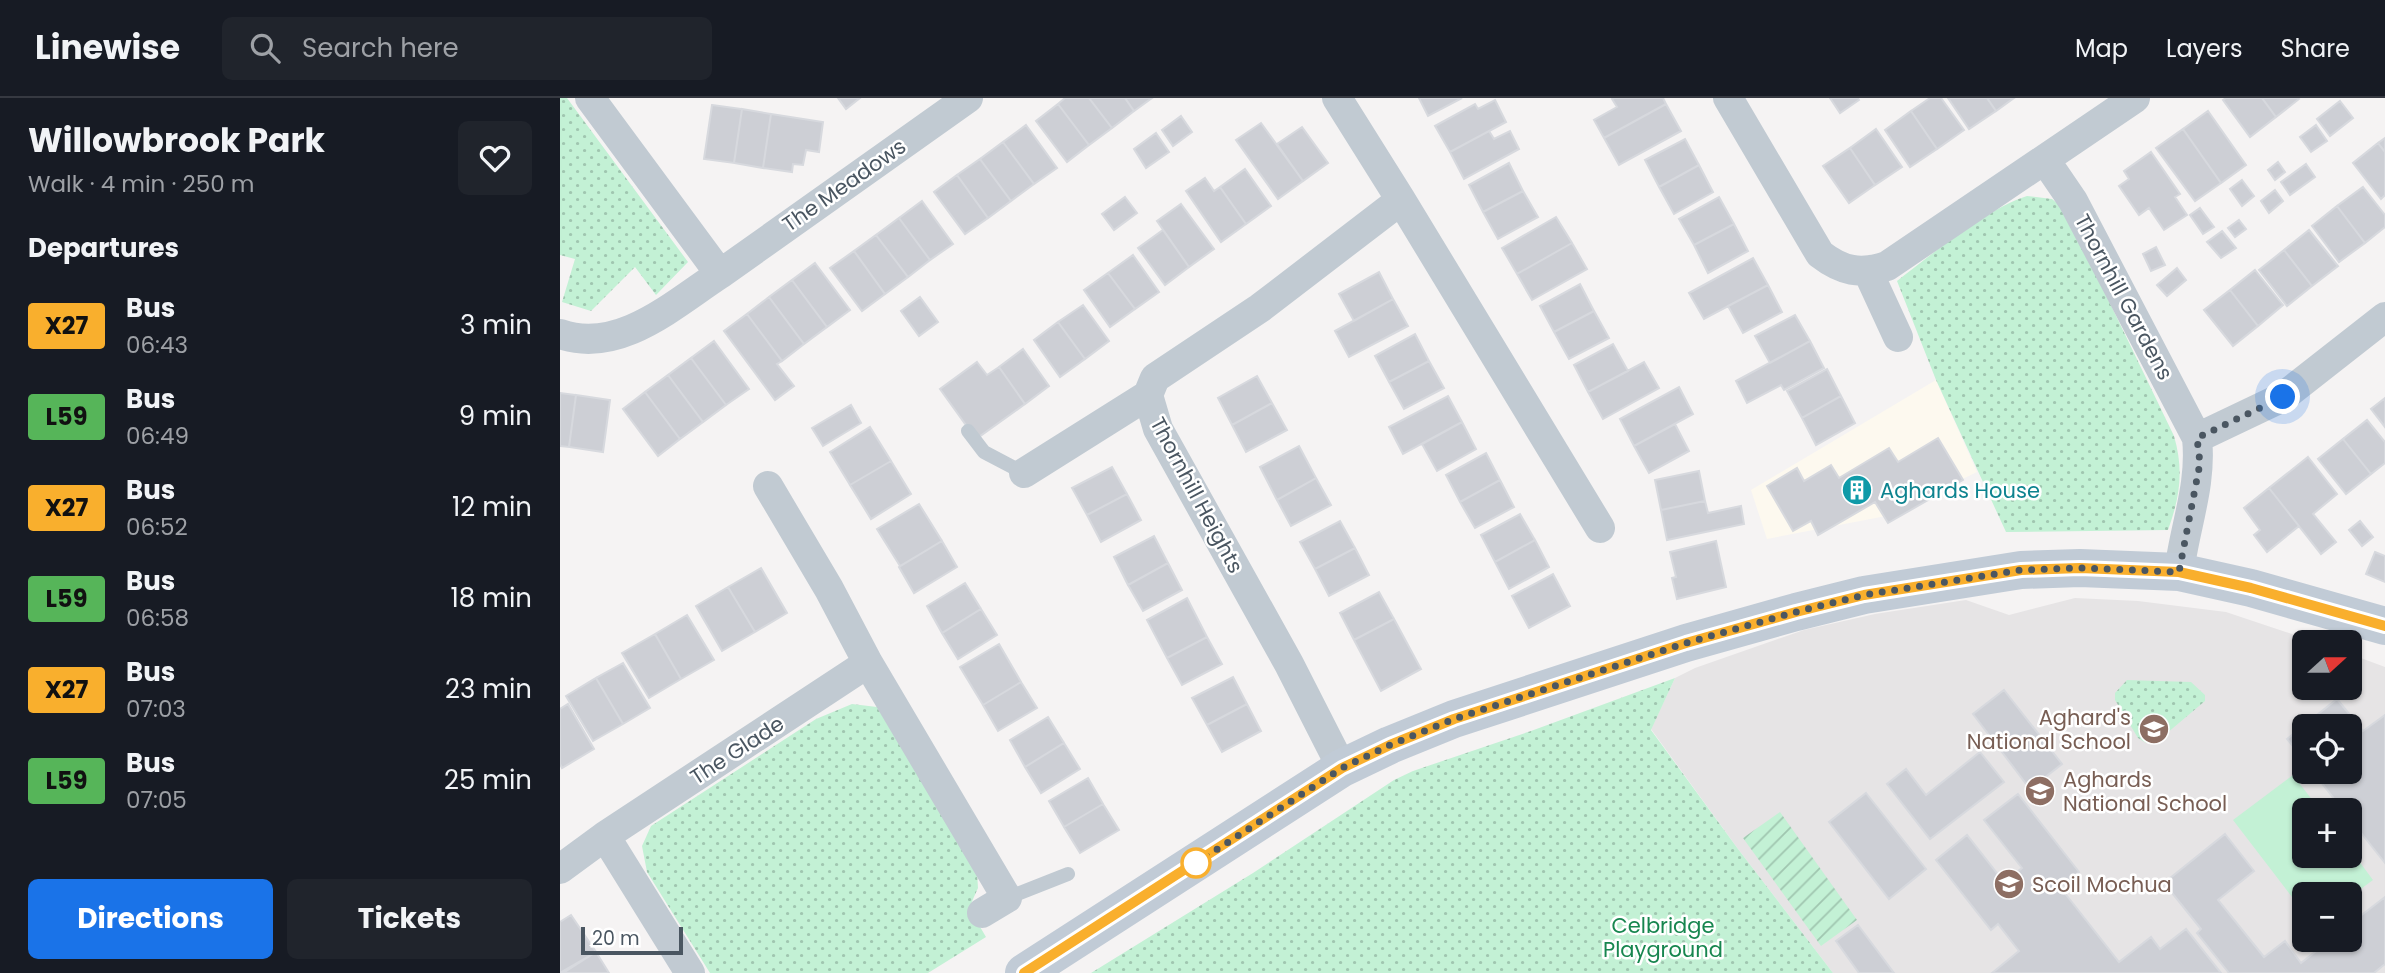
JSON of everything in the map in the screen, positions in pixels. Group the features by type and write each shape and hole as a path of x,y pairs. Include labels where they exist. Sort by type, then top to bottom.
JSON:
{"street":[{"path":"590,98 720,274"},
{"name":"The Meadows","path":"560,334 589,341 636,328 662,313 968,98"},
{"path":"1337,98 1600,528"},
{"path":"1728,98 1820,254 1833,264 1868,272 1887,266 2135,98"},
{"name":"Thornhill Gardens","path":"2045,160 2073,201 2197,438 2200,463 2179,572"},
{"name":"Thornhill Heights","path":"1342,768 1283,653 1158,429 1147,395 1156,378 1260,308 1401,200"},
{"path":"1868,272 1898,337"},
{"path":"2197,438 2283,397 2385,317"},
{"path":"1024,473 1147,395"},
{"path":"768,486 829,589 868,663 1007,898 982,914"},
{"path":"1024,973 1342,768 1415,734 1519,697 1686,643 1796,612 1864,595 2021,570 2080,568 2179,572 2251,588 2385,626"},
{"name":"The Glade","path":"560,869 605,836 868,663"},
{"path":"605,836 690,973"}],"lane":[{"path":"968,431 985,452 1024,473"},
{"path":"1007,898 1068,874"}],"shaded area":[{"path":"1936,380 1977,472 1886,516 1767,539 1751,490"},
{"name":"Aghards National School","path":"2075,598 2138,601 2226,612 2292,634 2292,700 2362,700 2362,658 2385,667 2385,973 1833,973 1651,729 1675,678 1695,668 1804,630 1875,614 1966,600 2009,615"}],"green space":[{"path":"560,98 567,98 688,262 656,295 635,267 591,311 562,302 575,259 560,255"},
{"path":"2027,196 2052,199 2065,210 2174,436 2180,472 2168,530 2006,532 1936,380 1897,281 1977,221"},
{"name":"Celbridge Playground","path":"1675,678 1651,730 1833,973 1091,973 1253,873 1394,780"},
{"path":"2127,680 2191,682 2205,695 2205,701 2160,739 2146,743 2138,738 2115,700 2115,693"},
{"path":"852,704 877,707 977,872 978,888 969,908 986,937 928,973 710,973 647,872 642,846 651,826 816,719"},
{"path":"2292,776 2292,784 2300,784 2311,798 2292,798 2292,868 2362,868 2362,865 2373,880 2362,888 2362,882 2292,882 2292,897 2233,820"},
{"path":"1780,812 1857,920 1821,946 1743,838"}],"building":[{"path":"838,98 860,98 846,109"},
{"path":"1065,98 1089,98 1112,128 1089,145 1058,104"},
{"path":"1089,98 1125,98 1134,111 1112,128"},
{"path":"1125,98 1152,98 1134,111"},
{"path":"1419,98 1462,98 1428,116"},
{"path":"1663,98 1666,104 1604,138 1594,120 1617,107 1612,99"},
{"path":"1830,98 1858,98 1859,100 1840,113"},
{"path":"1930,98 1941,98 1964,130 1937,149 1911,111"},
{"path":"1948,98 1987,98 1996,111 1969,129"},
{"path":"1987,98 2014,98 1996,111"},
{"path":"2262,98 2276,117 2250,137 2223,100"},
{"path":"2262,98 2298,98 2299,99 2276,117"},
{"path":"1495,100 1506,122 1450,152 1435,126 1475,104 1478,109"},
{"path":"2340,101 2353,118 2330,136 2317,119"},
{"path":"1058,104 1089,145 1067,162 1036,121"},
{"path":"1666,104 1681,131 1619,165 1604,138"},
{"path":"712,105 742,109 734,163 704,159"},
{"path":"742,109 771,114 763,168 734,163"},
{"path":"1911,111 1937,149 1910,167 1885,130"},
{"path":"2208,111 2246,165 2221,183 2183,129"},
{"path":"771,114 823,122 819,152 806,150 803,165 793,164 792,172 763,168"},
{"path":"1181,116 1192,132 1173,146 1162,130"},
{"path":"1261,123 1303,181 1278,199 1236,140"},
{"path":"1026,125 1057,168 1034,184 1003,142"},
{"path":"2316,125 2327,141 2311,152 2300,137"},
{"path":"1302,127 1328,163 1303,181 1277,144"},
{"path":"1876,129 1902,167 1875,185 1850,148"},
{"path":"2183,129 2221,183 2195,201 2156,148"},
{"path":"1489,131 1494,139 1510,131 1519,149 1464,179 1450,152"},
{"path":"1156,133 1169,152 1146,168 1134,149"},
{"path":"2385,138 2385,152 2378,143"},
{"path":"1685,139 1699,165 1659,187 1645,160"},
{"path":"1003,142 1034,184 1011,201 980,159"},
{"path":"2378,143 2385,152 2385,195 2381,199 2353,163"},
{"path":"1850,148 1875,185 1849,203 1823,166"},
{"path":"2151,152 2180,194 2175,197 2187,215 2164,230 2149,208 2139,215 2119,186 2129,179 2124,171"},
{"path":"980,159 1011,201 988,218 957,175"},
{"path":"2278,162 2285,172 2275,180 2268,170"},
{"path":"1509,163 1523,191 1483,212 1469,185"},
{"path":"2306,164 2315,177 2290,195 2281,182"},
{"path":"1699,165 1713,192 1674,214 1659,187"},
{"path":"1245,169 1271,206 1246,224 1220,187"},
{"path":"957,175 988,218 965,234 934,192"},
{"path":"1205,178 1214,191 1220,187 1246,224 1221,242 1186,191"},
{"path":"2242,180 2254,196 2242,206 2230,189"},
{"path":"2363,187 2385,215 2385,227 2365,243 2337,206"},
{"path":"2275,190 2283,201 2269,213 2261,201"},
{"path":"1523,191 1538,217 1498,239 1483,212"},
{"path":"1125,197 1137,213 1114,230 1102,214"},
{"path":"1719,197 1734,224 1694,245 1679,219"},
{"path":"922,201 953,244 930,260 899,218"},
{"path":"1181,204 1214,249 1189,267 1157,221"},
{"path":"2337,206 2365,243 2339,262 2312,226"},
{"path":"2200,208 2214,227 2203,234 2190,215"},
{"path":"1556,217 1572,243 1517,274 1502,248"},
{"path":"899,218 930,260 908,277 876,235"},
{"path":"2239,220 2246,229 2235,237 2228,228"},
{"path":"1734,224 1748,251 1708,273 1694,245"},
{"path":"1163,230 1189,267 1165,285 1138,248"},
{"path":"2309,230 2338,266 2312,286 2284,250"},
{"path":"2222,231 2236,248 2221,258 2207,242"},
{"path":"876,235 908,277 885,294 854,251"},
{"path":"1572,243 1587,269 1532,300 1517,274"},
{"path":"2156,247 2165,265 2151,271 2143,254"},
{"path":"2284,250 2312,286 2287,306 2259,270"},
{"path":"854,251 885,294 862,311 830,268"},
{"path":"1133,255 1159,292 1135,309 1108,273"},
{"path":"1753,258 1768,285 1704,319 1689,293"},
{"path":"815,263 850,310 827,327 792,280"},
{"path":"2177,268 2186,280 2167,296 2157,285"},
{"path":"2255,270 2283,305 2258,326 2230,290"},
{"path":"1379,272 1393,299 1354,321 1339,294"},
{"path":"1108,273 1135,309 1110,327 1084,290"},
{"path":"792,280 827,327 804,344 769,297"},
{"path":"1580,284 1594,311 1554,332 1540,306"},
{"path":"1768,285 1782,312 1743,333 1728,306"},
{"path":"2230,290 2258,326 2233,346 2204,310"},
{"path":"769,297 804,344 782,361 747,314"},
{"path":"920,297 938,322 919,336 901,311"},
{"path":"1393,299 1408,326 1349,357 1335,331"},
{"path":"1083,305 1109,341 1085,359 1058,322"},
{"path":"1594,311 1609,338 1569,359 1554,332"},
{"path":"747,314 782,361 777,364 794,386 775,400 724,331"},
{"path":"1795,315 1810,341 1770,363 1755,336"},
{"path":"1058,322 1085,359 1060,377 1034,340"},
{"path":"1415,334 1429,361 1389,382 1375,356"},
{"path":"714,341 749,389 726,405 691,358"},
{"path":"1810,341 1824,368 1784,390 1781,385 1747,403 1736,381"},
{"path":"1613,344 1628,371 1588,392 1574,365"},
{"path":"1023,349 1049,386 1025,404 999,367"},
{"path":"691,358 726,405 703,422 668,375"},
{"path":"1429,361 1444,388 1404,409 1389,382"},
{"path":"977,362 987,375 999,367 1025,404 976,439 940,389"},
{"path":"1644,362 1659,388 1603,419 1588,392"},
{"path":"1827,369 1841,396 1802,418 1787,391"},
{"path":"668,375 703,422 680,439 645,392"},
{"path":"1257,376 1272,403 1232,425 1218,398"},
{"path":"1679,387 1693,414 1634,446 1620,419"},
{"path":"645,392 680,439 658,456 623,409"},
{"path":"560,393 576,395 569,447 560,446"},
{"path":"576,395 610,400 603,452 569,447"},
{"path":"1448,396 1462,422 1403,454 1389,427"},
{"path":"1841,396 1855,423 1816,445 1802,418"},
{"path":"2385,398 2385,427 2371,409"},
{"path":"1272,403 1287,430 1246,452 1232,425"},
{"path":"851,405 861,423 823,446 812,428"},
{"path":"2367,420 2385,442 2385,463 2371,474 2343,439"},
{"path":"1462,422 1476,449 1437,471 1422,444"},
{"path":"1675,424 1689,451 1649,473 1634,446"},
{"path":"870,427 891,461 850,485 830,452"},
{"name":"Aghards House","path":"1938,438 1963,480 1888,523 1875,502 1818,535 1811,521 1793,531 1767,486 1797,468 1804,481 1831,465 1839,478 1889,448 1898,462"},
{"path":"2343,439 2371,474 2346,494 2318,459"},
{"path":"1299,446 1316,478 1277,500 1260,467"},
{"path":"1486,453 1500,480 1460,502 1446,475"},
{"path":"2308,457 2337,494 2313,514 2336,542 2321,554 2269,488"},
{"path":"891,461 911,494 871,519 850,485"},
{"path":"1112,467 1127,494 1087,515 1072,488"},
{"path":"1699,471 1705,501 1661,510 1655,480"},
{"path":"1316,478 1331,505 1291,526 1277,500"},
{"path":"1500,480 1514,507 1475,528 1460,502"},
{"path":"2269,488 2299,526 2267,552 2254,535 2260,530 2244,508"},
{"path":"1127,494 1141,520 1101,542 1087,515"},
{"path":"1705,501 1708,513 1741,506 1744,524 1667,540 1661,510"},
{"path":"919,504 942,541 900,566 877,529"},
{"path":"1520,514 1535,540 1495,562 1481,535"},
{"path":"1340,521 1355,548 1315,569 1300,542"},
{"path":"2360,521 2373,537 2362,546 2349,530"},
{"path":"1154,536 1168,563 1128,585 1114,557"},
{"path":"1535,540 1549,567 1509,589 1495,562"},
{"path":"942,541 957,567 914,593 899,567"},
{"path":"1716,541 1726,587 1677,599 1672,578 1676,577 1670,552"},
{"path":"1355,548 1369,575 1329,596 1315,569"},
{"path":"2375,552 2385,556 2385,582 2366,574"},
{"path":"1168,563 1182,590 1143,611 1128,585"},
{"path":"761,568 787,613 755,632 728,587"},
{"path":"1553,574 1570,606 1529,628 1512,596"},
{"path":"965,583 981,609 942,633 927,606"},
{"path":"728,587 755,632 722,651 696,606"},
{"path":"1379,592 1394,619 1354,640 1340,613"},
{"path":"1187,598 1207,637 1167,658 1147,620"},
{"path":"981,609 997,635 958,659 942,633"},
{"path":"687,615 714,660 681,679 655,634"},
{"path":"1394,619 1421,669 1381,691 1354,640"},
{"path":"655,634 681,679 649,698 622,653"},
{"path":"1207,637 1222,664 1182,685 1167,658"},
{"path":"999,644 1021,682 983,705 960,667"},
{"path":"623,663 650,708 623,724 596,678"},
{"path":"1233,677 1247,704 1207,725 1192,698"},
{"path":"596,678 623,724 593,741 566,696"},
{"path":"1021,682 1037,708 998,731 983,705"},
{"name":"Aghard's National School","path":"2004,690 2062,764 2030,789 1973,714"},
{"path":"2338,700 2349,714 2318,714"},
{"path":"568,704 594,749 562,768 560,709"},
{"path":"1247,704 1261,731 1222,752 1207,725"},
{"path":"2385,715 2385,863 2362,834 2362,798 2334,798 2322,784 2362,784 2362,730"},
{"path":"1048,717 1064,743 1025,767 1010,740"},
{"path":"1064,743 1080,769 1041,793 1025,767"},
{"path":"1980,752 2004,782 1930,839 1887,784 1906,769 1926,795"},
{"path":"1088,778 1103,804 1064,827 1049,801"},
{"path":"1866,793 1926,869 1889,899 1829,822"},
{"name":"Aghard's National School","path":"2018,794 2079,872 2060,887 2119,962 2151,937 2160,949 2186,929 2221,973 1992,973 2019,951 1998,924 1991,930 1936,860 1967,835 2004,882 2022,868 1984,820"},
{"path":"1103,804 1119,830 1080,853 1064,827"},
{"path":"2225,834 2254,871 2218,900 2264,957 2285,941 2301,963 2315,952 2362,952 2362,915 2385,897 2385,964 2374,973 2229,973 2197,933 2201,929 2164,883"},
{"path":"571,915 596,952 560,973 560,922"},
{"path":"1858,925 1894,973 1859,973 1836,941"},
{"path":"596,952 609,973 563,973"}],"bus line":[{"name":"X27","path":"1024,973 1342,768 1390,745 1519,697 1686,643 1796,612 1864,595 2021,570 2103,568 2179,572 2251,588 2385,626"}],"place":[{"name":"Aghards House","path":"1857,490"},
{"name":"Aghard's National School","path":"2154,729"},
{"name":"Aghards National School","path":"2040,791"},
{"name":"Scoil Mochua","path":"2009,884"}],"route":[{"path":"1196,863 1342,768 1390,745 1454,719 1686,643 1864,595 2021,570 2080,568 2179,572 2200,463 2197,438 2283,397"}]}
